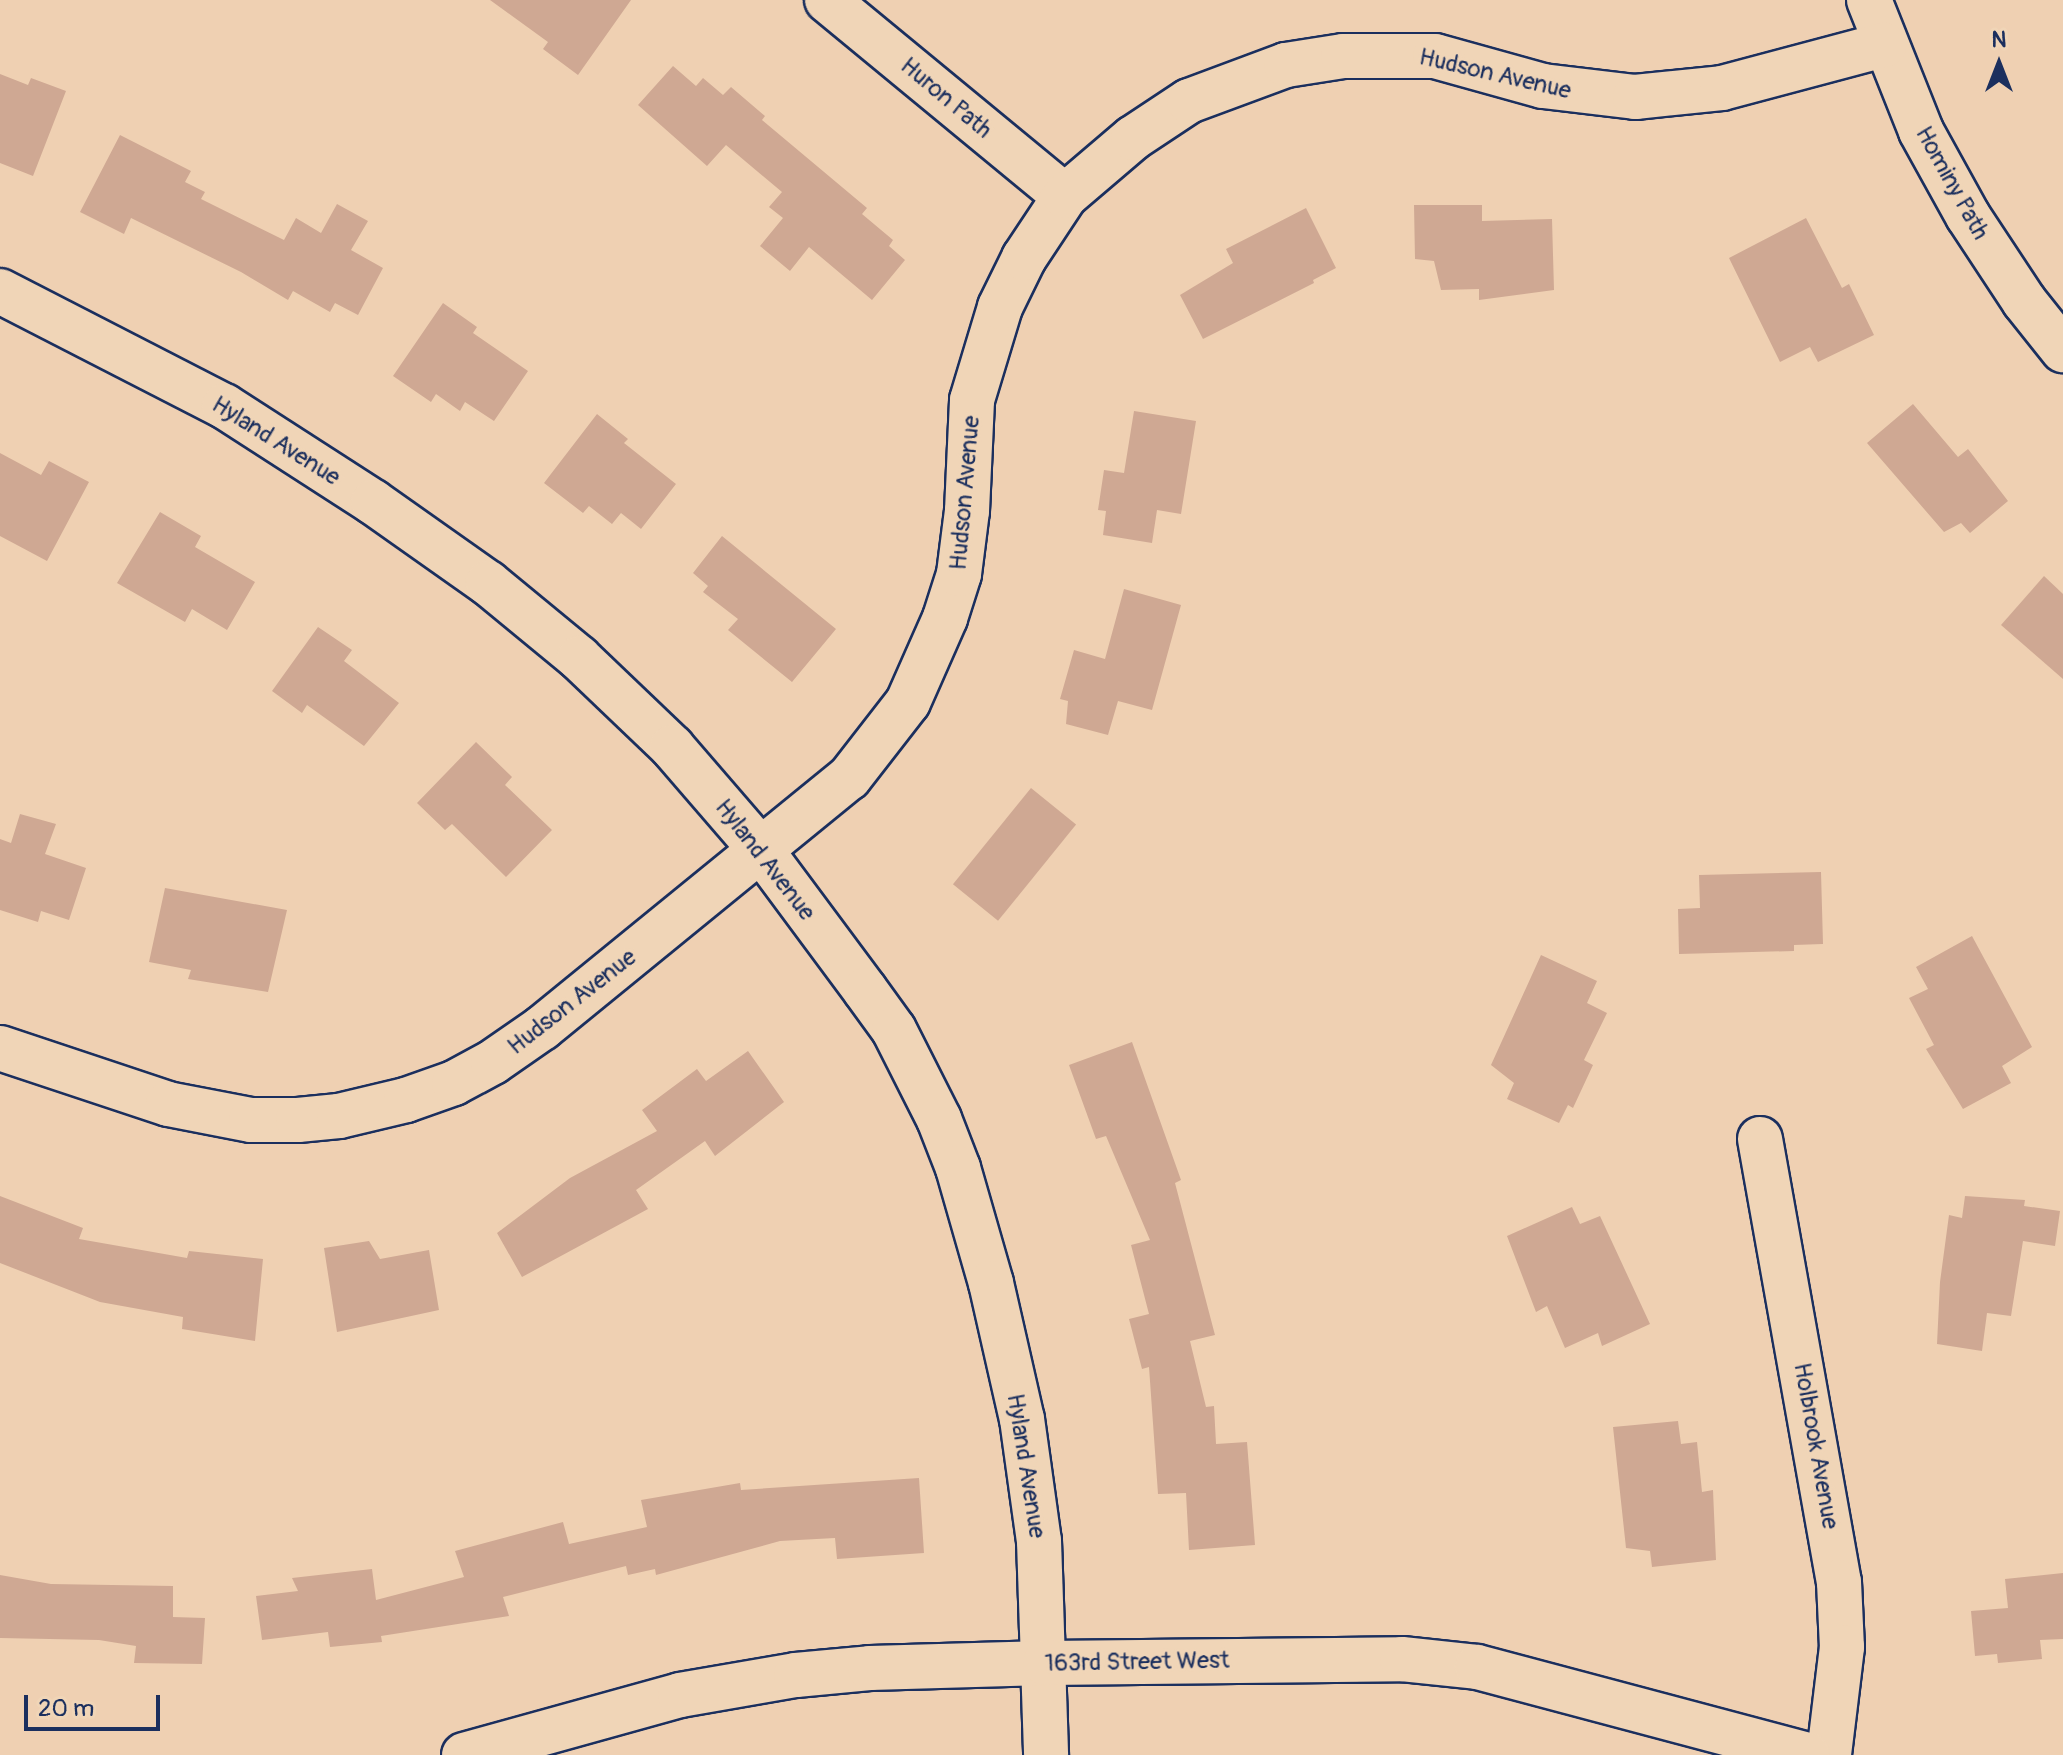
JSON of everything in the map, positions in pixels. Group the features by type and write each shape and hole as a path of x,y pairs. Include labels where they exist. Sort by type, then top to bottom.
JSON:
{"street":[{"name":"Huron Path","path":"827,0 1065,196"},
{"name":"Hominy Path","path":"1869,0 1884,45 1921,131 1968,216 2024,301 2063,350"},
{"name":"Hudson Avenue","path":"0,1048 168,1104 251,1120 339,1116 406,1100 454,1083 493,1062 542,1028 849,778 878,746 915,688 959,574 967,511 972,400 984,351 1000,307 1024,258 1065,196 1133,138 1189,101 1228,84 1309,60 1373,53 1435,56 1543,86 1635,97 1722,88 1884,45"},
{"name":"Hyland Avenue","path":"0,291 224,406 373,502 488,583 579,658 672,747 761,850 894,1030 939,1119 958,1168 991,1283 1022,1419 1039,1541 1046,1755"},
{"name":"Holbrook Avenue","path":"1760,1139 1839,1582 1842,1647 1829,1755"},
{"name":"163rd Street West","path":"464,1755 680,1695 734,1684 870,1668 1402,1659 1477,1667 1808,1755"}],"building":[{"path":"490,0 631,0 578,75 543,49 548,42"},
{"path":"673,66 696,86 703,78 723,95 731,87 765,116 762,120 867,208 862,214 893,240 889,246 905,260 872,300 809,247 790,271 760,246 783,218 769,207 782,192 726,145 707,166 638,105"},
{"path":"0,74 28,85 31,78 66,91 33,176 0,163"},
{"path":"120,135 191,171 185,182 205,192 201,199 284,240 296,218 321,233 337,204 368,221 351,250 383,268 358,315 335,303 330,312 293,291 288,300 241,272 131,218 124,234 80,212"},
{"path":"1414,205 1482,205 1482,221 1552,219 1554,290 1479,300 1479,289 1441,290 1434,261 1415,259"},
{"path":"1306,208 1336,268 1313,280 1314,283 1203,339 1180,295 1233,263 1226,249"},
{"path":"1806,218 1842,288 1849,284 1874,335 1818,362 1810,347 1780,362 1729,258"},
{"path":"443,303 477,327 473,333 528,371 494,421 465,402 460,411 436,394 431,402 393,376"},
{"path":"1913,404 1958,457 1968,449 2008,501 1970,533 1961,523 1944,532 1867,443"},
{"path":"1134,411 1196,421 1181,514 1157,510 1152,543 1103,535 1106,511 1098,510 1104,470 1124,473"},
{"path":"597,414 628,439 624,443 676,484 641,529 621,513 612,524 589,506 583,513 544,483"},
{"path":"0,453 41,475 49,461 89,482 47,561 0,536"},
{"path":"160,512 201,536 195,547 255,582 227,630 192,609 185,622 117,583"},
{"path":"722,536 836,629 792,682 728,630 738,619 703,592 708,586 693,573"},
{"path":"2044,576 2063,594 2063,679 2001,625"},
{"path":"1124,589 1181,605 1152,710 1118,701 1108,735 1066,724 1068,701 1060,699 1074,650 1105,659"},
{"path":"318,627 352,650 344,661 399,703 364,746 307,705 302,713 272,691"},
{"path":"476,742 512,777 505,785 552,830 506,877 452,824 445,830 417,803"},
{"path":"1031,788 1076,825 998,921 953,884"},
{"path":"20,814 56,824 45,854 86,868 69,920 41,911 38,922 0,910 0,839 11,843"},
{"path":"1821,872 1823,944 1794,945 1794,951 1679,954 1678,909 1700,908 1699,875"},
{"path":"165,888 287,910 268,992 188,979 191,970 149,962"},
{"path":"1972,936 2032,1047 2002,1066 2011,1083 1963,1109 1926,1049 1934,1045 1909,998 1928,989 1916,967"},
{"path":"1541,955 1597,981 1587,1003 1607,1013 1584,1060 1593,1065 1573,1108 1568,1105 1559,1123 1507,1099 1514,1083 1491,1065"},
{"path":"1132,1042 1181,1180 1175,1183 1215,1335 1190,1341 1206,1407 1214,1406 1216,1444 1247,1442 1255,1545 1189,1550 1186,1493 1158,1494 1149,1367 1142,1369 1129,1319 1149,1314 1131,1245 1150,1240 1106,1136 1096,1139 1069,1065"},
{"path":"748,1051 784,1102 715,1156 705,1141 636,1190 648,1209 522,1277 497,1233 570,1178 657,1131 642,1110 697,1069 706,1081"},
{"path":"0,1196 83,1228 79,1239 187,1258 189,1251 263,1259 255,1341 182,1329 183,1317 100,1302 0,1263"},
{"path":"1965,1196 2025,1200 2024,1206 2060,1211 2055,1246 2023,1241 2011,1316 1987,1313 1982,1351 1937,1344 1940,1282 1949,1215 1962,1218"},
{"path":"1572,1207 1580,1224 1600,1216 1650,1324 1602,1346 1598,1333 1565,1348 1547,1306 1536,1312 1507,1236"},
{"path":"369,1241 380,1259 429,1250 439,1310 337,1332 324,1248"},
{"path":"1678,1421 1681,1444 1697,1442 1702,1492 1713,1490 1716,1560 1652,1567 1650,1551 1626,1548 1613,1427"},
{"path":"919,1478 924,1553 837,1559 835,1538 780,1541 656,1575 655,1569 628,1575 626,1566 503,1597 509,1616 381,1636 382,1642 330,1647 328,1632 262,1640 256,1596 298,1591 292,1578 372,1569 376,1600 464,1577 455,1551 563,1522 569,1544 647,1527 641,1500 740,1483 741,1490"},
{"path":"2063,1573 2063,1639 2040,1640 2042,1659 1998,1663 1997,1654 1975,1656 1971,1611 2008,1608 2005,1579"},
{"path":"0,1575 51,1584 173,1586 173,1617 205,1618 202,1664 134,1663 136,1646 99,1640 0,1638"}]}
